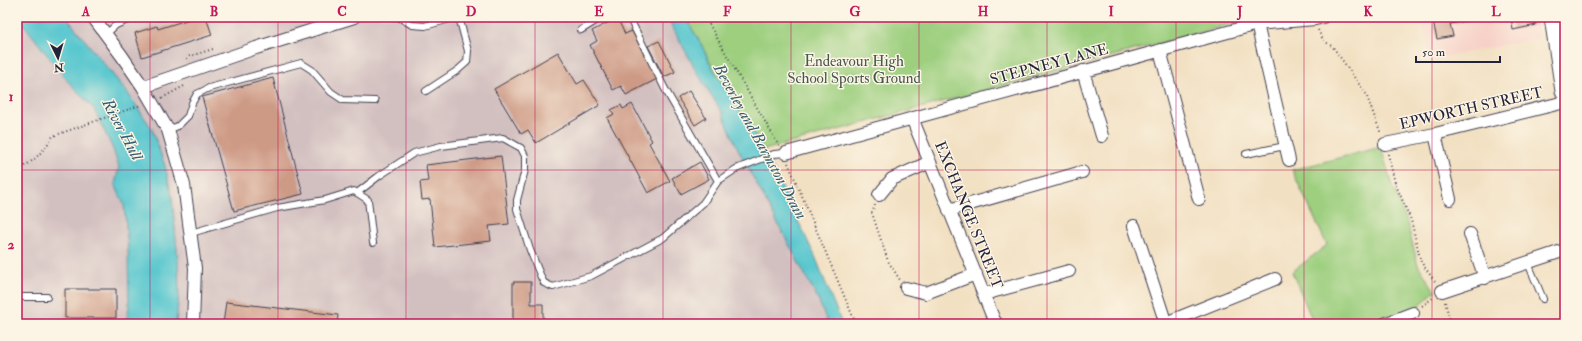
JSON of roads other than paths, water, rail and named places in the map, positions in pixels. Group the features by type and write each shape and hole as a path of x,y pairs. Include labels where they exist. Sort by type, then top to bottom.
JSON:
{"main road":[{"path":"1554,17 1562,54 1565,91"}],"street":[{"path":"93,17 144,87 168,130 184,185 195,268 193,324"},
{"path":"144,87 256,48 354,17"},
{"name":"STEPNEY LANE","path":"786,153 1257,24 1323,17"},
{"path":"1257,24 1289,160"},
{"path":"1160,50 1199,199"},
{"path":"1083,71 1102,136"},
{"name":"EPWORTH STREET","path":"1385,144 1435,134 1565,102"},
{"name":"EXCHANGE STREET","path":"912,118 994,320 998,324"},
{"path":"1435,134 1450,198"},
{"path":"879,195 892,180 930,162"},
{"path":"949,210 1082,172"},
{"path":"1134,226 1165,324 1275,279"},
{"path":"1470,234 1485,278"},
{"path":"1442,291 1485,278 1565,250"},
{"path":"984,294 1069,272"},
{"path":"906,288 926,293 976,274"},
{"path":"1384,324 1401,321 1413,313"}],"lane":[{"path":"106,34 116,25 134,17"},
{"path":"158,17 165,17"},
{"path":"399,17 412,25 425,26 458,17 468,51 467,62 458,70 426,91"},
{"path":"581,30 602,17"},
{"path":"629,17 665,89 718,181"},
{"path":"168,130 178,126 188,116 192,103 197,94 209,88 300,63 312,70 331,92 343,100 375,101"},
{"path":"357,193 379,176 414,153 441,146 503,138 521,148 525,156 525,170 517,200 518,216 541,277 544,283 553,287 591,276 663,238 703,203 718,181 736,169 774,154 786,153"},
{"path":"1246,154 1285,146"},
{"path":"190,233 277,208 325,200 354,191 368,200 373,244"},
{"path":"1528,263 1543,299"},
{"path":"17,297 47,297"}],"water":[{"name":"River Hull","path":"18,17 66,17 127,92 152,129 165,166 172,197 178,260 179,292 176,324 127,324 129,306 128,248 124,205 115,184 119,167 113,149 94,109 65,78"},
{"path":"667,17 685,17 701,44 712,67 764,150 815,256 842,324 828,324 818,299 738,149 722,112 698,74"}],"park label":[{"name":"Endeavour High School Sports Ground","path":"854,70"}],"water label":[{"name":"Beverley and Barmston Drain","path":"761,141"}]}
